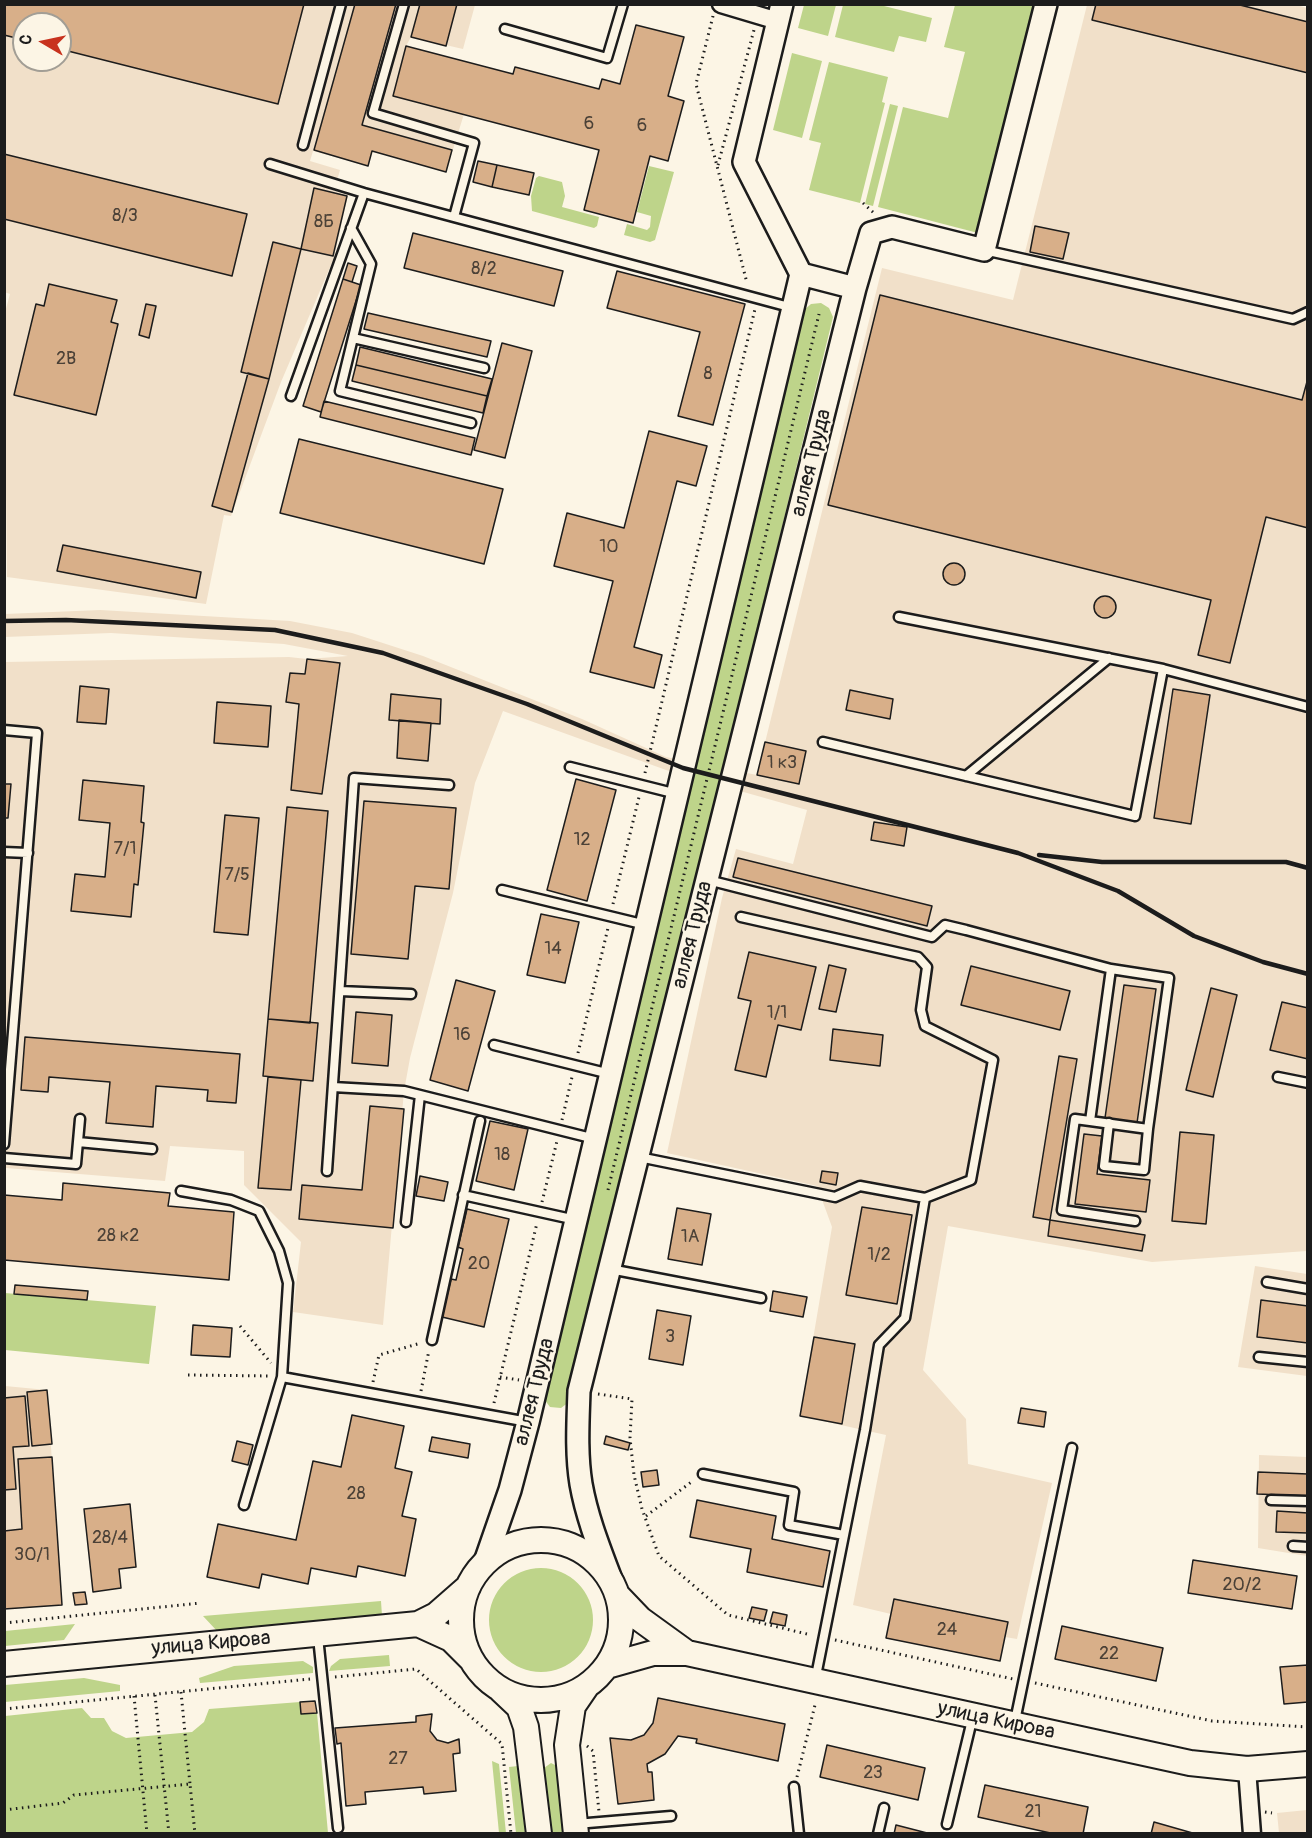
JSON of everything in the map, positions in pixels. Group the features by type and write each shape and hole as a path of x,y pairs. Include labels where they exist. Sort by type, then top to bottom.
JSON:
{"main road":[{"path":"471,1658 462,1630 463,1601 468,1587 485,1562 503,1550 524,1541 554,1540 568,1544 593,1559 615,1589 622,1625 614,1654 607,1666 586,1687 573,1706 567,1745 575,1829"},
{"name":"улица Кирова","path":"4,1664 418,1624 436,1616 468,1587"},
{"name":"улица Кирова","path":"615,1589 640,1619 687,1653"},
{"path":"418,1624 451,1639 471,1658 489,1682 519,1707 526,1727 539,1833"},
{"name":"улица Кирова","path":"607,1666 653,1653 687,1653 1190,1763 1247,1769 1308,1764"},
{"path":"501,1690 522,1698 544,1701 559,1699 586,1687"}],"street":[{"path":"984,250 1046,4"},
{"path":"718,8 757,15 780,13 744,162 801,274 855,288"},
{"name":"аллея Труда","path":"615,1589 589,1515 581,1484 577,1439 579,1390 855,288 871,233 892,227 984,250"},
{"name":"аллея Труда","path":"485,1562 510,1490 528,1422 801,274"},
{"path":"1247,1769 1252,1833"}],"lane":[{"path":"303,145 341,4"},
{"path":"404,4 373,113 474,143 454,218"},
{"path":"505,29 607,58 623,4"},
{"path":"270,164 454,218 794,308"},
{"path":"291,396 364,193"},
{"path":"351,228 371,264 340,391 471,423"},
{"path":"984,250 1293,319 1308,312"},
{"path":"353,338 484,368"},
{"path":"899,617 1163,669 1308,707"},
{"path":"966,776 1109,658"},
{"path":"823,742 1135,816 1163,669"},
{"path":"4,730 37,733 4,1144"},
{"path":"570,767 678,794"},
{"path":"327,1171 354,778 449,784"},
{"path":"4,852 28,853"},
{"path":"707,880 932,937 945,925 1111,969 1169,978 1144,1170 1104,1166 1109,1123"},
{"path":"502,890 646,925"},
{"path":"638,1157 835,1197 860,1186 925,1198 971,1180 993,1060 926,1026 921,1010 927,967 918,957 741,917"},
{"path":"1090,1121 1111,969"},
{"path":"340,991 411,994"},
{"path":"494,1045 611,1074"},
{"path":"1278,1077 1308,1083"},
{"path":"333,1087 404,1091 596,1139"},
{"path":"406,1222 420,1095"},
{"path":"4,1158 76,1164 80,1119"},
{"path":"1136,1221 1062,1210 1075,1119 1148,1129"},
{"path":"432,1340 480,1121"},
{"path":"78,1142 152,1149"},
{"path":"181,1191 231,1200 259,1211 279,1251 288,1283 282,1377 244,1504"},
{"path":"463,1196 576,1220"},
{"path":"815,1681 879,1345 905,1318 925,1198"},
{"path":"609,1269 761,1298"},
{"path":"1267,1282 1308,1289"},
{"path":"1259,1357 1308,1362"},
{"path":"282,1377 528,1422"},
{"path":"1014,1725 1072,1448"},
{"path":"703,1474 794,1492 789,1525 844,1534"},
{"path":"1271,1500 1308,1502"},
{"path":"1293,1546 1308,1546"},
{"path":"318,1634 338,1828"},
{"path":"947,1824 973,1716"},
{"path":"794,1787 799,1833"},
{"path":"878,1833 884,1808"},
{"path":"575,1829 600,1821 671,1816"}],"path":[{"path":"491,1415 755,311 696,84 718,8"},
{"path":"717,166 757,15"},
{"path":"608,1190 819,314"},
{"path":"371,1393 379,1355 432,1340 419,1402"},
{"path":"188,1375 282,1377"},
{"path":"500,1377 523,1381"},
{"path":"598,1394 632,1400 630,1438 634,1475 642,1509 659,1556 728,1616 1212,1721 1308,1727"},
{"path":"646,1516 703,1474"},
{"path":"4,1623 201,1604"},
{"path":"4,1709 416,1669 502,1744 511,1833"},
{"path":"181,1692 195,1833"},
{"path":"155,1694 169,1833"},
{"path":"134,1696 147,1833"},
{"path":"794,1787 815,1705"},
{"path":"584,1743 593,1751 600,1821"},
{"path":"4,1810 63,1803 74,1795 190,1784"}],"shaded area":[{"path":"1293,4 1307,8 1307,1251 1152,1262 948,1226 923,1370 966,1419 968,1464 1052,1483 1017,1639 1005,1637 1008,1622 891,1614 853,1605 886,1435 800,1416 832,1227 817,1186 667,1153 722,898 736,849 793,864 807,810 666,770 503,711 475,783 453,893 410,1058 404,1091 383,1325 293,1312 301,1242 244,1185 244,1151 170,1146 165,1181 6,1168 5,1184 5,662 289,657 307,659 348,656 284,644 111,633 5,637 5,614 100,610 290,621 352,633 423,656 582,719 666,757 757,775 882,268 1013,300 1087,5"},
{"path":"5,5 475,5 463,49 411,37 406,46 393,96 464,114 446,172 373,151 368,166 313,151 310,161 340,170 334,191 348,195 334,258 281,382 231,516 224,515 206,604 7,577 4,316 10,294 4,292"},
{"path":"1255,1266 1307,1274 1307,1376 1238,1367"},
{"path":"5,1386 47,1390 62,1605 5,1609"},
{"path":"1259,1455 1307,1457 1307,1556 1258,1548"},
{"path":"1307,1810 1307,1833 1279,1833 1277,1813"}],"green space":[{"path":"804,5 836,5 828,36 798,28"},
{"path":"843,5 880,5 932,18 926,42 899,36 894,52 835,37"},
{"path":"955,5 1036,5 978,233 878,207 903,107 948,118 965,52 944,47"},
{"path":"792,53 822,61 802,138 773,130"},
{"path":"829,62 888,77 882,102 885,103 860,203 809,190 821,143 809,140"},
{"path":"890,104 898,106 873,206 865,204"},
{"path":"649,166 674,172 655,240 650,242 624,235 627,224 647,230 650,227 651,216 637,212"},
{"path":"539,176 562,182 565,196 562,207 599,217 597,226 594,228 532,211 531,196 536,178"},
{"path":"821,303 829,308 833,317 569,1402 561,1408 550,1407 541,1395 804,310 811,304"},
{"path":"5,1293 156,1306 149,1364 5,1350"},
{"path":"541,1568 561,1572 578,1583 589,1600 593,1620 589,1640 578,1657 561,1668 541,1672 521,1668 504,1657 493,1640 489,1620 493,1600 504,1583 521,1572"},
{"path":"381,1601 382,1616 217,1631 203,1616"},
{"path":"75,1624 64,1640 5,1646 5,1631"},
{"path":"389,1655 390,1666 329,1671 331,1666 340,1659"},
{"path":"303,1661 313,1667 313,1673 200,1683 199,1678 234,1666"},
{"path":"84,1678 120,1685 120,1691 5,1702 5,1685"},
{"path":"300,1702 301,1714 317,1713 328,1833 5,1834 5,1716 82,1708 91,1718 104,1718 112,1731 126,1738 192,1732 204,1722 209,1709"},
{"path":"492,1761 499,1764 506,1833 499,1833"},
{"path":"551,1763 559,1767 565,1833 550,1833 544,1768"},
{"path":"518,1766 525,1833 516,1833 509,1767"}],"building":[{"path":"4,4 304,4 278,104 72,52 72,12 12,12 12,37 4,35"},
{"path":"355,4 396,4 362,125 452,150 446,172 372,151 368,166 314,150"},
{"path":"420,4 457,4 446,46 411,37"},
{"path":"1096,4 1236,4 1308,22 1308,73 1092,20"},
{"path":"636,25 684,37 668,96 684,101 668,161 650,156 633,223 584,210 599,150 393,96 406,46 513,74 515,67 599,89 602,79 620,84"},
{"path":"4,154 247,214 232,276 4,219"},
{"path":"478,161 497,165 492,187 473,182"},
{"path":"497,165 534,173 529,195 492,187"},
{"path":"314,188 347,196 333,256 301,249"},
{"path":"1035,226 1069,233 1063,259 1030,252"},
{"path":"413,233 563,271 554,306 404,268"},
{"path":"273,242 301,249 269,379 241,372"},
{"path":"348,263 357,266 352,282 343,279"},
{"path":"617,271 745,304 713,425 678,416 700,332 607,308"},
{"path":"343,279 361,285 321,412 303,406"},
{"path":"49,284 117,300 111,322 118,324 96,415 14,395 36,304 44,306"},
{"path":"880,295 1302,400 1308,378 1308,528 1266,517 1230,663 1198,655 1211,600 828,505"},
{"path":"146,304 156,306 149,338 139,335"},
{"path":"368,313 491,341 487,357 364,329"},
{"path":"502,343 532,351 505,458 474,450"},
{"path":"360,347 492,379 487,396 356,365"},
{"path":"356,365 487,396 483,413 352,381"},
{"path":"248,373 269,379 232,512 212,506"},
{"path":"324,401 475,438 471,455 320,417"},
{"path":"649,431 707,446 696,486 677,481 634,647 662,655 654,688 590,672 613,581 554,566 567,513 624,528"},
{"path":"299,439 503,489 484,564 280,513"},
{"path":"63,545 201,572 196,598 57,571"},
{"path":"954,563 962,566 965,574 962,582 954,585 946,582 943,574 946,566"},
{"path":"1105,596 1113,599 1116,607 1113,615 1105,618 1097,615 1094,607 1097,599"},
{"path":"307,659 340,663 322,794 291,790 299,704 286,702 290,673 305,674"},
{"path":"80,686 109,689 106,724 77,722"},
{"path":"1173,689 1210,695 1191,824 1154,818"},
{"path":"850,690 893,699 890,719 846,710"},
{"path":"391,694 441,699 440,724 389,720"},
{"path":"217,702 271,706 268,747 214,743"},
{"path":"399,720 431,723 428,761 397,758"},
{"path":"765,742 806,751 799,784 757,775"},
{"path":"576,779 616,790 587,901 547,890"},
{"path":"83,780 144,786 141,822 144,823 138,885 134,884 131,917 71,911 75,874 105,877 110,823 79,820"},
{"path":"4,784 11,784 8,818 4,818"},
{"path":"364,801 456,808 449,889 415,886 408,959 351,954"},
{"path":"287,807 328,811 310,1023 268,1019"},
{"path":"225,815 259,818 248,935 214,932"},
{"path":"874,822 907,827 904,846 871,840"},
{"path":"738,858 932,906 927,926 733,877"},
{"path":"541,914 579,922 565,983 527,975"},
{"path":"749,952 816,967 801,1030 778,1025 766,1077 735,1070 751,1001 738,998"},
{"path":"829,965 846,969 836,1012 819,1009"},
{"path":"971,966 1070,991 1060,1030 961,1005"},
{"path":"456,980 495,991 468,1091 430,1080"},
{"path":"1124,985 1156,989 1137,1123 1105,1118"},
{"path":"1211,988 1237,995 1213,1097 1186,1090"},
{"path":"1282,1002 1308,1008 1308,1059 1270,1050"},
{"path":"356,1012 392,1015 388,1066 352,1063"},
{"path":"268,1019 318,1023 313,1081 263,1076"},
{"path":"833,1029 883,1035 880,1066 830,1060"},
{"path":"25,1037 240,1054 236,1103 207,1101 208,1090 156,1086 153,1127 106,1123 110,1082 49,1077 48,1092 21,1090"},
{"path":"1059,1056 1077,1059 1050,1220 1033,1217"},
{"path":"268,1077 301,1080 291,1190 258,1188"},
{"path":"370,1106 404,1109 393,1228 299,1219 302,1185 362,1190"},
{"path":"490,1121 528,1129 514,1190 476,1181"},
{"path":"1180,1132 1214,1135 1206,1224 1172,1221"},
{"path":"1084,1134 1102,1136 1097,1174 1150,1180 1146,1212 1075,1204"},
{"path":"822,1171 838,1173 836,1185 820,1182"},
{"path":"420,1176 448,1182 444,1201 416,1196"},
{"path":"63,1183 170,1193 168,1206 234,1212 229,1280 4,1260 4,1195 62,1200"},
{"path":"862,1207 912,1215 897,1304 846,1295"},
{"path":"677,1208 711,1214 702,1265 668,1259"},
{"path":"467,1209 509,1219 484,1327 442,1317 451,1279 456,1280 463,1249 458,1247"},
{"path":"1050,1220 1145,1235 1142,1251 1048,1236"},
{"path":"15,1285 88,1291 87,1300 14,1294"},
{"path":"773,1291 807,1297 803,1317 770,1311"},
{"path":"1261,1300 1308,1306 1308,1343 1257,1337"},
{"path":"657,1310 691,1316 683,1365 649,1359"},
{"path":"193,1325 232,1328 230,1357 191,1355"},
{"path":"814,1337 855,1344 842,1424 800,1416"},
{"path":"47,1390 52,1444 32,1446 27,1392"},
{"path":"25,1396 29,1446 13,1447 16,1489 4,1490 4,1398"},
{"path":"1021,1408 1046,1412 1044,1427 1018,1423"},
{"path":"352,1415 404,1426 395,1468 412,1472 402,1516 416,1519 405,1576 358,1566 356,1577 311,1568 308,1584 262,1574 259,1588 207,1577 218,1524 296,1540 313,1461 341,1467"},
{"path":"606,1436 630,1443 628,1450 604,1444"},
{"path":"432,1437 470,1444 468,1458 429,1451"},
{"path":"237,1441 253,1445 248,1465 232,1461"},
{"path":"52,1457 62,1605 4,1609 4,1531 22,1529 18,1459"},
{"path":"657,1470 659,1485 643,1487 641,1472"},
{"path":"1258,1472 1308,1474 1308,1496 1257,1494"},
{"path":"697,1500 776,1516 772,1539 830,1551 823,1587 747,1572 751,1549 690,1537"},
{"path":"130,1504 136,1567 119,1569 121,1588 93,1592 84,1509"},
{"path":"1277,1511 1308,1513 1308,1533 1276,1532"},
{"path":"1193,1560 1297,1576 1292,1609 1188,1593"},
{"path":"85,1592 87,1604 75,1605 73,1593"},
{"path":"894,1599 1008,1622 1000,1661 886,1638"},
{"path":"752,1607 767,1610 764,1621 749,1618"},
{"path":"773,1612 787,1615 785,1626 770,1623"},
{"path":"1062,1626 1163,1648 1156,1681 1055,1659"},
{"path":"1308,1665 1308,1702 1284,1704 1280,1667"},
{"path":"658,1698 785,1724 778,1761 696,1743 697,1739 678,1736 665,1754 647,1764 648,1772 652,1772 654,1800 618,1804 610,1738 631,1740 644,1735 653,1723"},
{"path":"315,1701 317,1713 301,1714 300,1702"},
{"path":"432,1714 430,1731 437,1740 448,1743 459,1739 460,1753 453,1754 456,1791 424,1794 423,1787 365,1792 366,1804 346,1806 341,1743 337,1744 335,1728 416,1722 416,1716"},
{"path":"827,1745 925,1768 918,1800 820,1777"},
{"path":"985,1785 1088,1807 1083,1834 1055,1834 978,1817"},
{"path":"1154,1822 1196,1834 1151,1834"},
{"path":"896,1825 931,1834 894,1834"}],"railway":[{"path":"4,621 66,620 275,630 383,653 527,704 683,768 1018,853 1118,891 1194,936 1263,962 1308,974"},
{"path":"1039,855 1102,862 1286,862 1308,868"}]}
